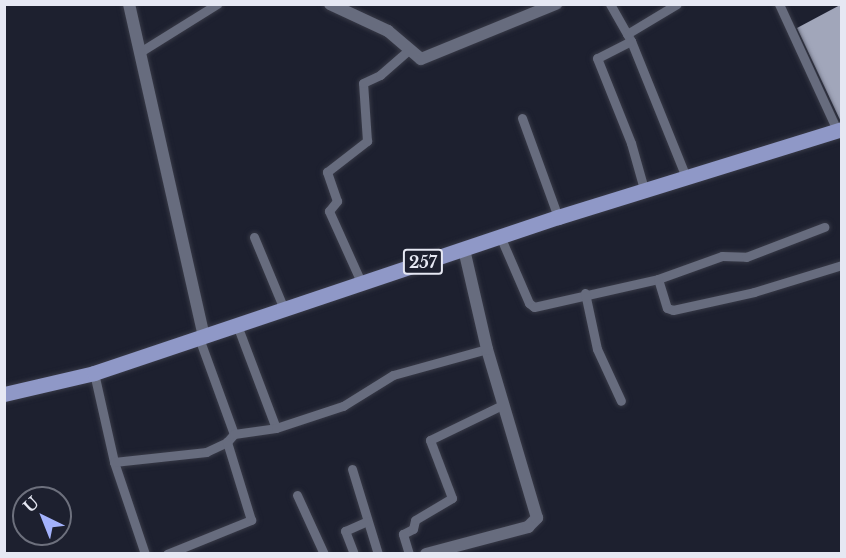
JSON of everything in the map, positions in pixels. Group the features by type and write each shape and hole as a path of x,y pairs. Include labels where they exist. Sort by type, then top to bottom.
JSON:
{"main road":[{"name":"257","path":"4,394 94,373 558,217 839,129"}],"street":[{"path":"129,4 201,337 234,434"},
{"path":"140,52 218,4"},
{"path":"330,4 388,31 408,51 429,58 441,49 556,4"},
{"path":"610,4 629,38 687,177"},
{"path":"644,189 631,143 597,58 677,4"},
{"path":"778,4 839,129"},
{"path":"361,282 329,211 337,201 327,172 367,141 363,83 383,73 408,51"},
{"path":"522,118 558,217"},
{"path":"500,236 531,306 585,293 604,293 658,279 722,256 746,257 824,227"},
{"path":"254,237 284,309"},
{"path":"426,554 528,528 537,518 487,349 464,249"},
{"path":"658,279 667,308 673,310 754,292 842,265"},
{"path":"585,293 601,360 621,401"},
{"path":"237,325 276,428"},
{"path":"114,462 199,453 227,442 234,434 276,428 352,402 393,375 487,349"},
{"path":"94,373 114,462 145,554"},
{"path":"409,554 402,535 413,529 415,520 452,498 430,440 504,404"},
{"path":"167,554 251,520 227,442"},
{"path":"352,470 378,554"},
{"path":"297,495 324,554"},
{"path":"354,554 345,531 367,521"}],"building":[{"path":"842,4 842,120 840,120 797,28"}]}
